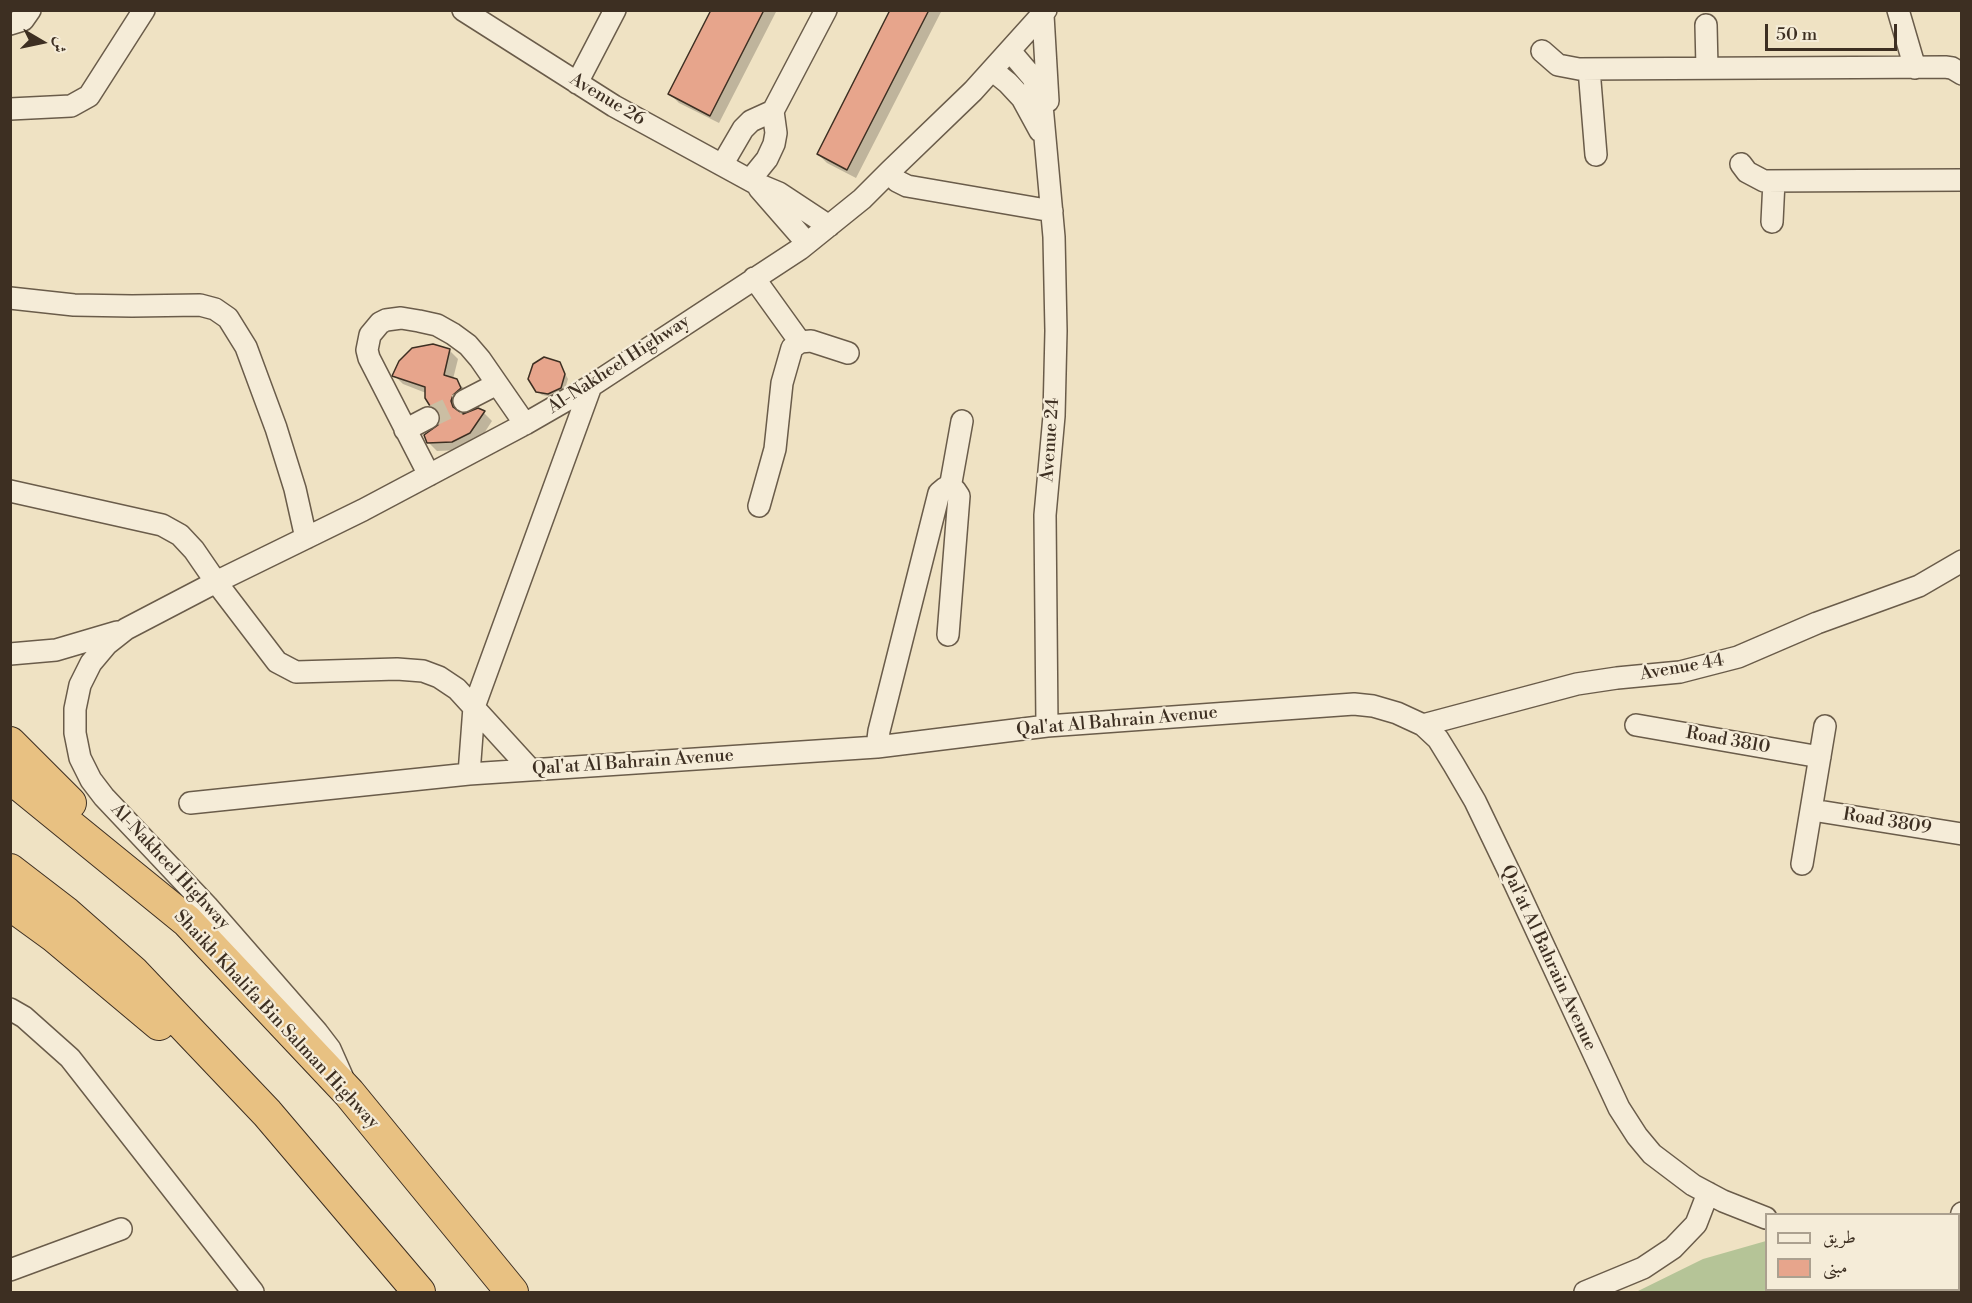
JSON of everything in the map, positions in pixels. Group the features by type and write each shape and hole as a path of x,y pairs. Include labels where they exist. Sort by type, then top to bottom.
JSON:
{"highway":[{"path":"10,743 178,912"},
{"name":"Shaikh Khalifa Bin Salman Highway","path":"10,777 178,912 349,1093 512,1293"},
{"path":"10,870 66,913 133,972 267,1113 419,1293"},
{"path":"10,904 54,936 267,1113"}],"street":[{"path":"10,24 23,20 30,10"},
{"path":"10,109 71,106 89,96 144,10"},
{"name":"Avenue 26","path":"463,10 634,118 753,182 779,193 829,226"},
{"path":"577,83 615,10"},
{"path":"753,182 774,144 776,133 773,111 826,10"},
{"path":"1898,10 1915,68"},
{"path":"1045,13 1047,154"},
{"name":"Al-Nakheel Highway","path":"349,1093 330,1050 317,1032 207,906 104,797 91,780 80,758 75,734 75,709 80,685 91,663 107,644 126,629 429,475 591,386 807,243 862,199 992,70 1045,13"},
{"path":"1706,25 1707,68"},
{"name":"Avenue 24","path":"1010,51 1033,78 1039,91 1052,212 1056,331 1054,416 1045,515 1047,726"},
{"path":"1542,51 1558,65 1568,68 1952,68 1962,74"},
{"path":"1589,69 1596,155"},
{"name":"Avenue 24","path":"992,70 1008,83 1028,107 1042,134 1047,154"},
{"path":"722,165 742,129 751,121 773,111"},
{"path":"1741,164 1755,177 1774,181 1962,180"},
{"path":"890,171 897,180 907,186 1052,212"},
{"path":"1773,222 1774,181"},
{"name":"Avenue 26","path":"753,182 807,243"},
{"path":"754,278 800,342"},
{"path":"10,298 74,305 200,304 215,309 228,318 246,347 272,418 295,489 306,538"},
{"path":"429,475 369,358 367,350 370,335 380,323 400,318 437,326 453,334 468,345 525,424"},
{"path":"759,506 775,449 785,368 792,348 800,342 816,342 848,353"},
{"path":"464,401 497,384"},
{"path":"470,774 474,707 591,386"},
{"path":"405,430 428,418"},
{"path":"950,488 962,421"},
{"path":"877,747 939,494 945,488 955,490 958,496 948,635"},
{"path":"10,491 162,525 180,535 194,550 277,662 296,672 397,669 423,671 439,677 457,689 531,770"},
{"name":"Avenue 44","path":"1424,725 1577,684 1680,672 1738,657 1817,623 1919,586 1962,561"},
{"name":"Al-Nakheel Highway","path":"10,654 56,650 126,629"},
{"name":"Qal'at Al Bahrain Avenue","path":"190,803 470,774 877,747 1047,726 1354,704 1373,706 1397,713 1424,725 1438,739 1475,801 1618,1108 1637,1136 1652,1154 1670,1169 1708,1193 1765,1217"},
{"name":"Road 3810","path":"1636,725 1820,757"},
{"path":"1802,864 1825,726"},
{"name":"Road 3809","path":"1812,810 1962,834"},
{"path":"10,1009 24,1017 70,1058 254,1293"},
{"path":"1585,1293 1643,1268 1673,1248 1696,1224 1708,1193"},
{"path":"10,1270 121,1230"}],"green space":[{"path":"1765,1241 1765,1291 1960,1291 1960,1276 1961,1292 1636,1292 1703,1259"}],"building":[{"path":"711,10 764,10 710,116 668,94"},
{"path":"890,10 929,10 847,170 817,154"},
{"path":"433,344 450,349 444,375 457,379 461,388 453,395 451,401 453,407 463,414 478,408 485,411 470,433 452,442 427,443 424,435 438,425 441,419 440,413 430,406 425,398 425,387 392,376 399,361 412,348"},
{"path":"544,357 560,362 565,374 561,388 548,394 536,392 528,379 533,364"}],"tunnel":[{"path":"428,418 464,401"}]}
